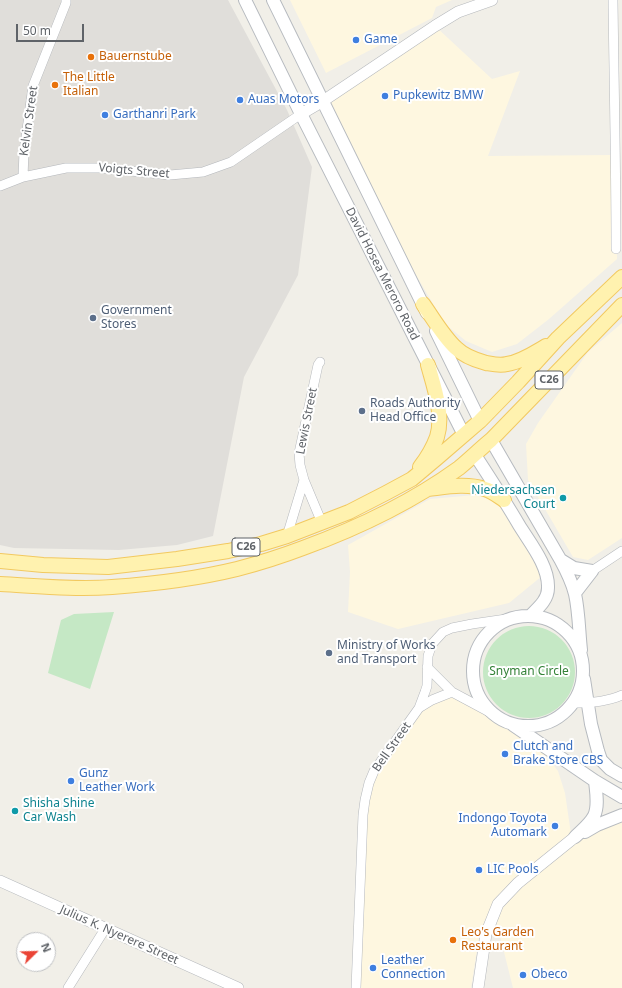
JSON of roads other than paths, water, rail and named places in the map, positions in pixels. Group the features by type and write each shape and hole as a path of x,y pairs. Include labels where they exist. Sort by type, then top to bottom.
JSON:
{"main road":[{"name":"David Hosea Meroro Road","path":"245,0 301,114 464,435"},
{"name":"David Hosea Meroro Road","path":"273,0 480,421"},
{"name":"C26","path":"0,561 43,565 108,567 177,559 228,551 287,536 349,512 386,494 412,479 464,435 480,421 558,338 622,277"},
{"path":"423,304 456,349 468,357 486,363 507,364 513,362 533,353 558,338"},
{"name":"C26","path":"0,584 63,588 110,588 184,580 238,569 282,556 375,518 459,468 490,440 622,305"},
{"path":"412,479 428,456 437,436 439,418 436,396 428,365"},
{"path":"480,421 560,559 570,579 575,593 582,664 591,724 598,751 601,760 610,769 622,776"},
{"path":"464,435 474,455 504,500 540,560 547,576 548,589 543,603 530,616"},
{"path":"426,489 474,486 485,489 504,500"},
{"path":"560,559 574,568 592,571 575,593"},
{"path":"509,723 523,726 538,725 553,720 565,712 579,693 582,682 582,664 576,645 568,633 557,624 544,618 530,616 513,618 497,625 484,637 476,653 473,670 475,687 483,703 496,715 595,782 622,797"},
{"path":"575,837 588,824 594,816 597,808 595,782"},
{"path":"575,837 597,825 622,815"}],"street":[{"name":"Kelvin Street","path":"23,177 24,152 33,86 66,0"},
{"path":"301,114 458,12 492,0"},
{"path":"613,0 614,93 619,162 616,249"},
{"name":"Voigts Street","path":"0,186 23,177 66,168 101,168 170,175 203,172 230,162 301,114"},
{"name":"Lewis Street","path":"320,362 318,365 299,453 300,465 304,480 322,523"},
{"name":"Lewis Street","path":"287,536 304,480"},
{"path":"592,571 622,552"},
{"name":"Bell Street","path":"356,988 362,815 369,783 374,771 419,708 425,692 428,656 432,644 442,632 465,625 513,618"},
{"path":"427,667 452,692 496,715"},
{"path":"419,708 432,700 452,692"},
{"path":"573,703 605,701 622,695"},
{"path":"478,988 486,934 498,904 518,883 575,837"},
{"name":"Julius K. Nyerere Street","path":"0,881 238,988"},
{"path":"68,988 105,929"}],"place":[{"name":"Game","path":"356,40"},
{"name":"Bauernstube","path":"91,57"},
{"name":"The Little Italian","path":"55,85"},
{"name":"Pupkewitz BMW","path":"385,96"},
{"name":"Auas Motors","path":"240,100"},
{"name":"Garthanri Park","path":"105,115"},
{"name":"Government Stores","path":"93,318"},
{"name":"Roads Authority Head Office","path":"362,411"},
{"name":"Niedersachsen Court","path":"563,498"},
{"name":"Ministry of Works and Transport","path":"329,653"},
{"name":"Clutch and Brake Store CBS","path":"505,754"},
{"name":"Gunz Leather Work","path":"71,781"},
{"name":"Shisha Shine Car Wash","path":"15,811"},
{"name":"Indongo Toyota Automark","path":"555,826"},
{"name":"LIC Pools","path":"479,870"},
{"name":"Leo's Garden Restaurant","path":"453,940"},
{"name":"Leather Connection","path":"373,968"},
{"name":"Obeco","path":"523,975"}],"park label":[{"name":"Snyman Circle","path":"529,672"}]}
